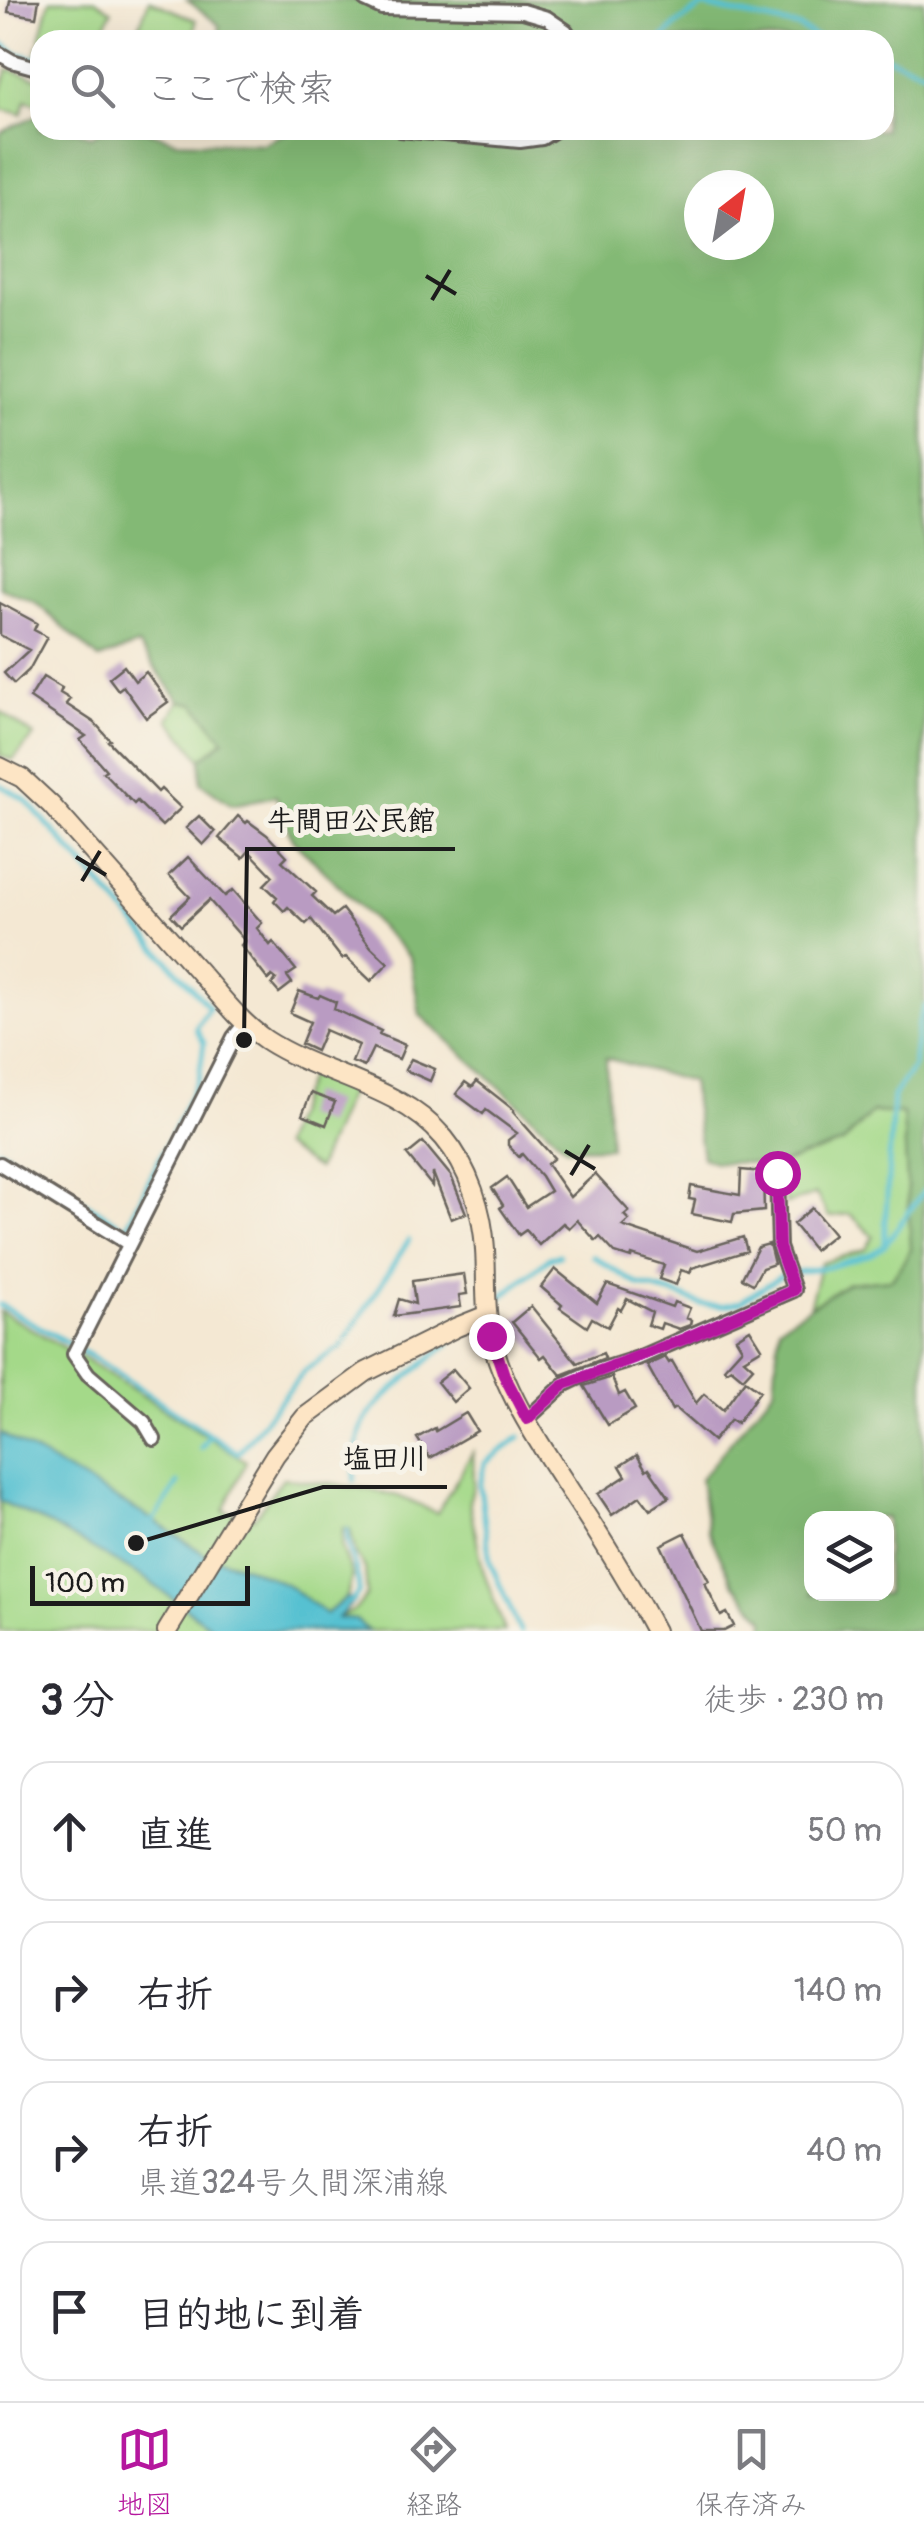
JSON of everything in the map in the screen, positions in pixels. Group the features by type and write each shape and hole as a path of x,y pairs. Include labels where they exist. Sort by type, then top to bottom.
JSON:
{"main road":[{"path":"0,767 22,778 51,805 264,1038 291,1054 392,1097 422,1116 446,1140 466,1172 478,1207 485,1246 491,1336 504,1375 546,1453 629,1581 655,1631"},
{"path":"167,1631 251,1493 306,1417 366,1372 456,1326 488,1315"}],"street":[{"path":"365,0 382,8 523,11 548,18 565,30"},
{"path":"0,54 30,66"},
{"path":"500,140 531,140"},
{"path":"154,1440 144,1422 88,1374 74,1354 234,1037 246,1022"},
{"path":"0,1164 129,1244"},
{"path":"527,1419 565,1384 653,1352 794,1290 779,1247 777,1173"}],"green space":[{"path":"50,0 95,0 112,11 103,30 42,30"},
{"path":"149,0 196,20 195,30 138,30"},
{"path":"187,0 924,0 924,1631 764,1631 765,1620 733,1583 708,1531 700,1479 774,1389 779,1326 848,1283 892,1279 911,1250 903,1114 872,1112 843,1143 780,1164 714,1162 702,1157 691,1082 606,1058 610,1147 567,1148 420,1015 410,957 292,839 276,796 232,805 201,783 201,759 224,740 195,704 180,701 138,645 99,659 35,602 0,588 0,133 30,118 30,140 263,144 271,140 894,140 894,30 220,30 219,25"},
{"path":"8,69 30,76 30,101 26,100 22,114 0,109"},
{"path":"180,701 195,704 225,740 201,759 169,719"},
{"path":"0,711 34,736 13,760 0,756"},
{"path":"310,1072 351,1088 317,1169 282,1146"},
{"path":"872,1112 903,1114 912,1250 892,1279 848,1283 809,1307 821,1263 866,1249 873,1236 850,1214 829,1217 816,1194 786,1204 780,1164 843,1143"},
{"path":"0,1311 88,1361 246,1461 224,1511 254,1518 283,1478 398,1496 437,1513 473,1452 474,1485 469,1502 483,1570 505,1631 334,1631 337,1618 355,1610 367,1595 365,1568 356,1555 350,1529 343,1528 342,1548 352,1575 347,1597 326,1614 325,1625 0,1449"},
{"path":"0,1472 270,1631 0,1631"}],"water":[{"path":"0,1433 150,1518 206,1555 286,1584 326,1614 347,1597 354,1601 338,1618 356,1620 369,1631 217,1631 143,1577 0,1501"}],"building":[{"path":"10,0 39,0 36,17 8,12"},
{"path":"0,603 37,623 34,630 47,637 29,670 14,684 4,673 29,650 0,635"},
{"path":"124,666 135,681 146,672 168,702 146,718 123,686 118,690 109,678"},
{"path":"43,677 62,688 60,693 70,699 66,704 95,723 158,792 161,789 181,808 162,826 103,772 106,770 80,740 86,736 30,698"},
{"path":"199,816 215,832 203,845 186,828"},
{"path":"238,816 267,835 287,856 282,861 316,892 312,896 333,916 342,909 388,963 371,981 346,957 342,959 311,919 306,924 288,907 284,911 274,901 277,897 264,885 273,876 249,851 243,858 219,838"},
{"path":"188,857 225,896 233,890 262,923 257,928 270,945 273,942 296,970 287,976 292,983 279,993 272,985 276,979 272,976 268,980 241,945 245,941 209,900 181,926 171,915 190,897 169,875"},
{"path":"299,991 336,1002 334,1009 405,1045 399,1059 373,1048 364,1067 352,1062 359,1045 325,1030 316,1051 301,1044 310,1022 290,1013"},
{"path":"411,1059 435,1069 430,1081 405,1070"},
{"path":"477,1081 514,1110 554,1158 547,1164 570,1197 595,1174 629,1211 624,1215 629,1220 622,1226 697,1251 743,1237 747,1251 692,1268 690,1273 681,1270 676,1285 659,1279 664,1265 615,1253 600,1237 596,1241 577,1220 569,1228 563,1223 539,1245 526,1230 519,1235 500,1208 503,1205 492,1188 507,1177 526,1207 550,1191 522,1154 519,1157 508,1145 517,1133 456,1094 465,1082 472,1087"},
{"path":"311,1093 335,1102 326,1125 302,1115"},
{"path":"423,1142 451,1176 466,1213 451,1219 433,1173 432,1186 407,1155"},
{"path":"741,1170 763,1172 764,1211 734,1214 732,1222 692,1214 695,1200 689,1199 691,1186 740,1195"},
{"path":"812,1208 834,1234 814,1250 793,1224"},
{"path":"769,1244 774,1264 762,1268 753,1284 742,1278 758,1247"},
{"path":"555,1269 597,1303 607,1284 672,1307 674,1302 690,1308 686,1318 691,1320 690,1325 679,1329 662,1323 660,1329 648,1325 652,1312 627,1299 608,1327 592,1318 587,1327 560,1308 562,1305 541,1287"},
{"path":"464,1274 467,1294 459,1295 461,1307 394,1316 399,1299 415,1304 412,1281"},
{"path":"531,1306 577,1363 603,1353 605,1358 561,1375 545,1355 541,1358 512,1322"},
{"path":"750,1329 762,1348 744,1359 753,1367 743,1378 731,1368 724,1368 742,1348 736,1338"},
{"path":"665,1357 669,1363 672,1361 696,1403 704,1394 723,1410 745,1380 760,1391 737,1423 731,1419 713,1441 675,1408 672,1410 647,1365"},
{"path":"453,1369 469,1388 453,1402 437,1382"},
{"path":"612,1377 619,1395 625,1392 635,1409 608,1425 584,1386"},
{"path":"466,1413 477,1431 430,1458 417,1438"},
{"path":"637,1455 669,1497 650,1509 640,1496 612,1515 598,1494 626,1476 620,1466"},
{"path":"685,1533 721,1616 727,1613 734,1626 724,1631 701,1631 661,1545"}],"waterway":[{"path":"671,30 703,6 803,30"},
{"path":"0,42 30,57"},
{"path":"894,60 924,71"},
{"path":"0,785 26,800 209,1007 196,1028 204,1043 199,1077 126,1228 0,1150"},
{"path":"884,1245 893,1096 913,1067 924,1006"},
{"path":"593,1256 638,1285 700,1304 722,1306 740,1302 784,1274 829,1267 871,1254 884,1246 924,1191"},
{"path":"0,1305 91,1356 238,1453 305,1370 341,1347 409,1240"},
{"path":"499,1299 549,1258 560,1255"},
{"path":"354,1480 359,1438 369,1415 448,1344"},
{"path":"201,1448 210,1435"},
{"path":"520,1437 485,1463 480,1486 490,1562 520,1631"},
{"path":"150,1526 178,1483"},
{"path":"347,1530 359,1592 351,1602"}],"place":[{"name":"牛間田公民館","path":"244,1040"},
{"name":"塩田川","path":"136,1543"}],"route":[{"path":"491,1336 504,1375 527,1419 565,1384 638,1358 794,1290 779,1247 777,1173"}]}
